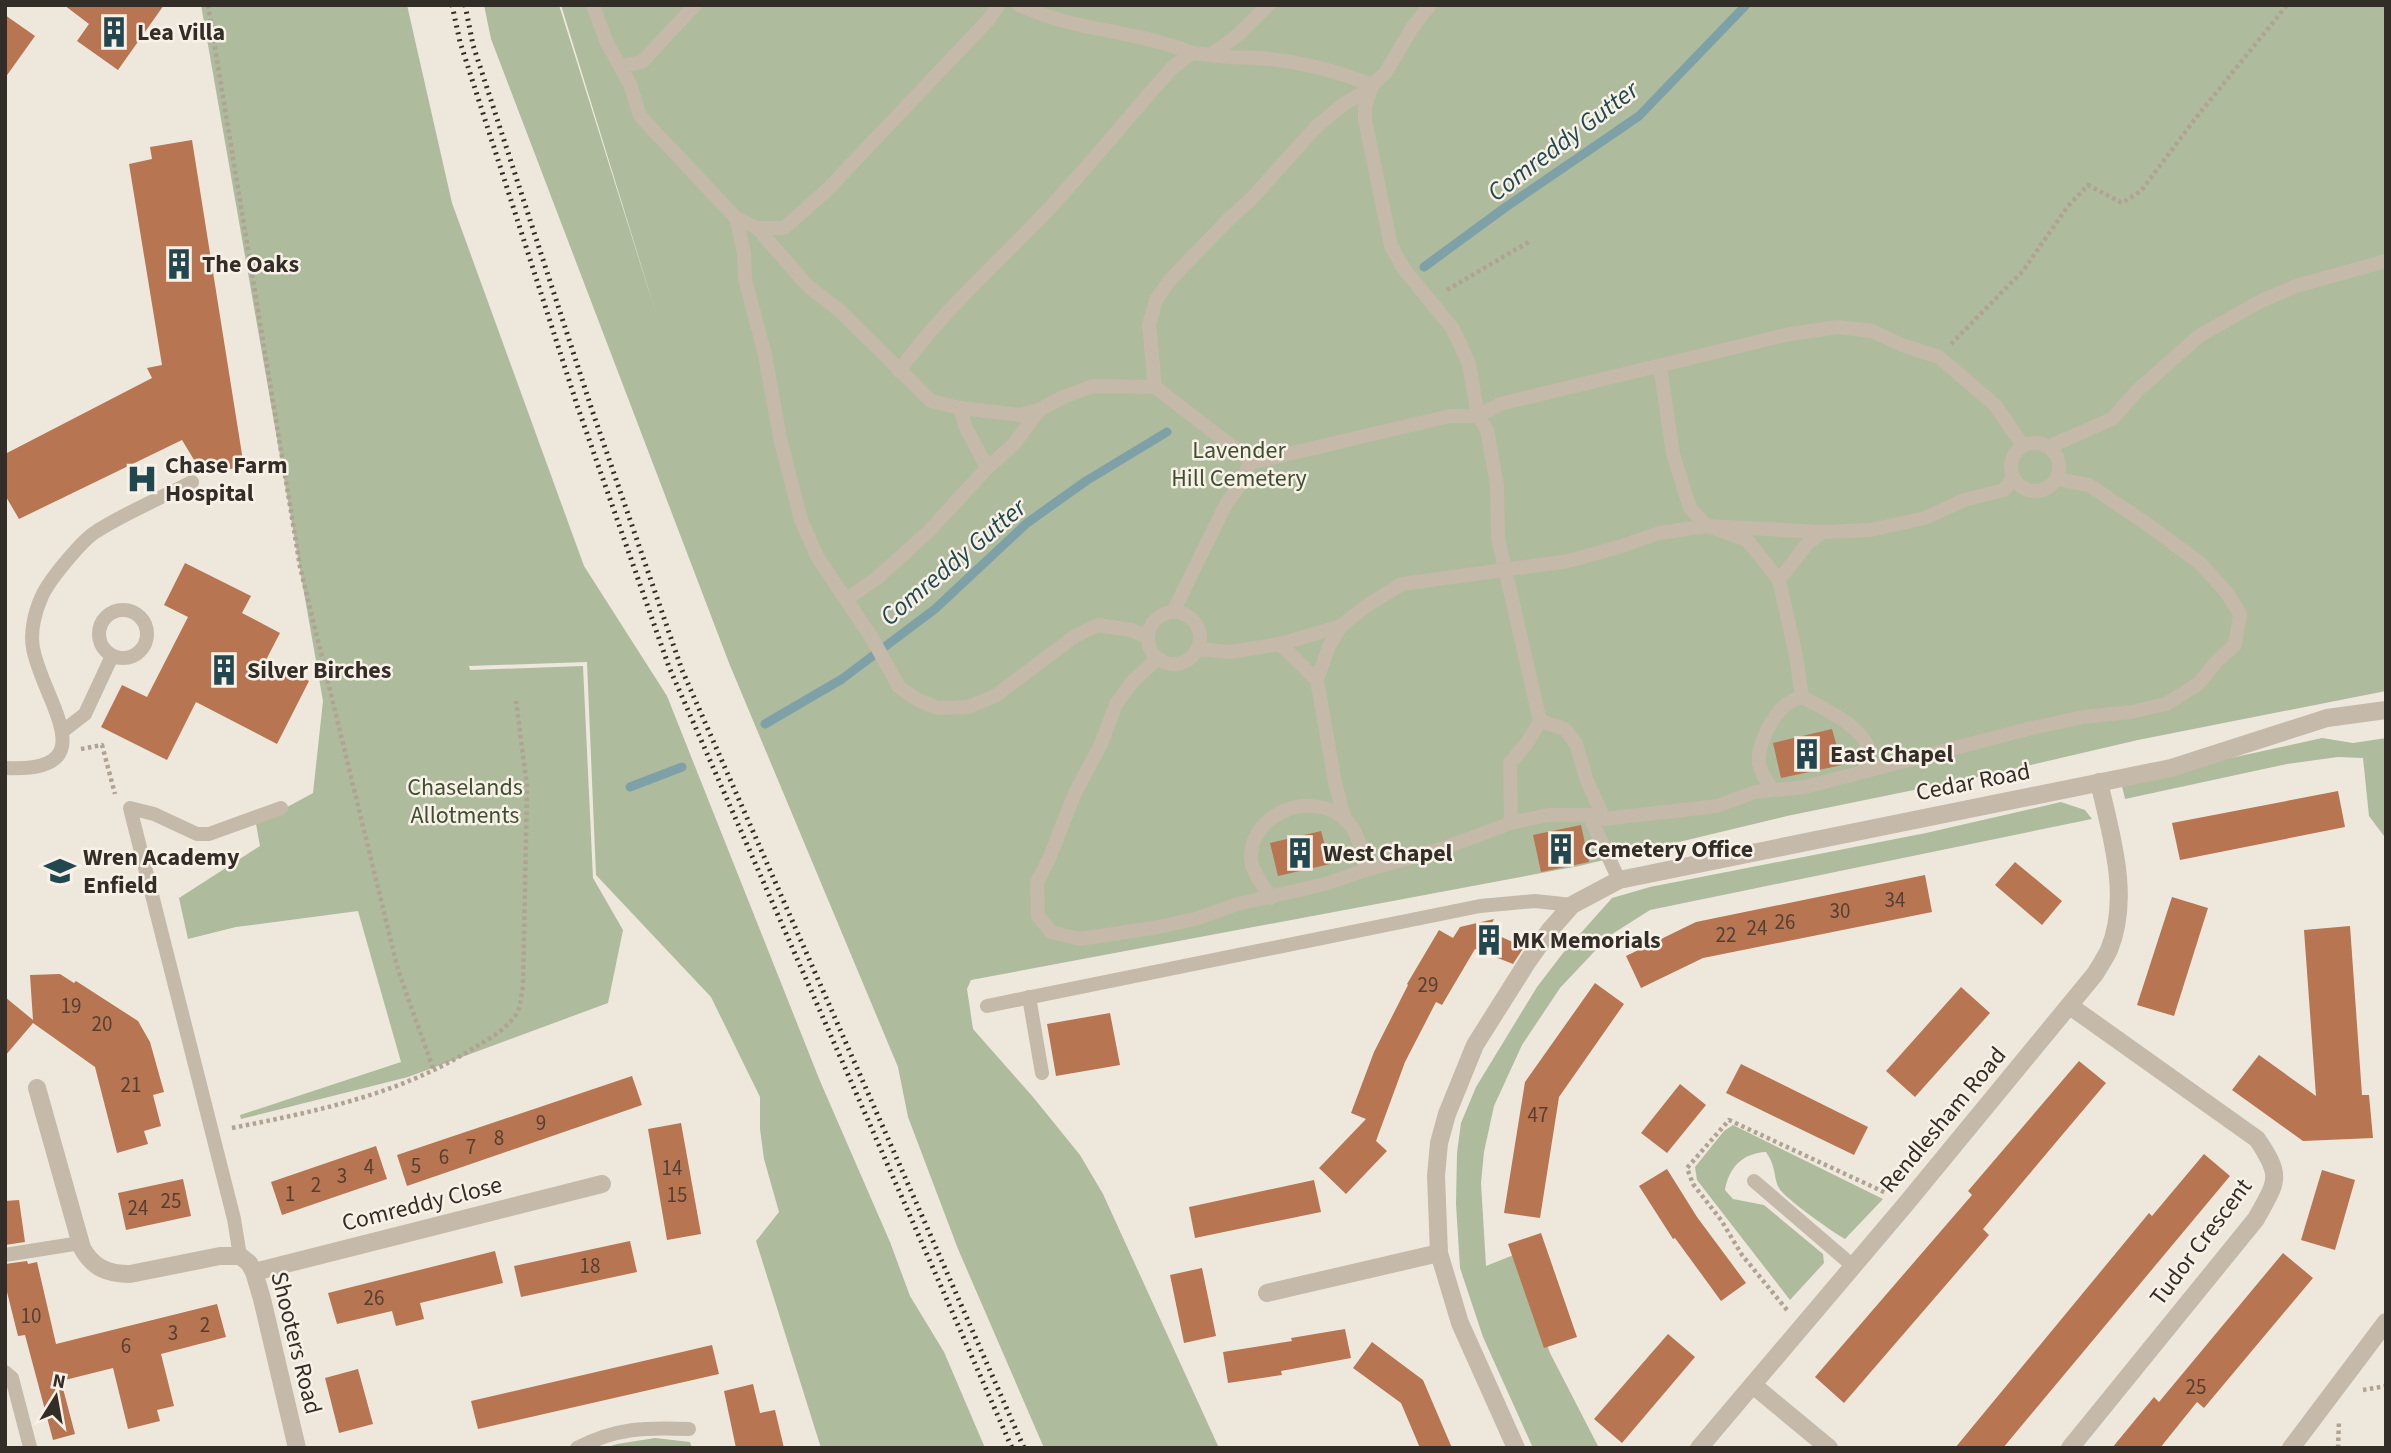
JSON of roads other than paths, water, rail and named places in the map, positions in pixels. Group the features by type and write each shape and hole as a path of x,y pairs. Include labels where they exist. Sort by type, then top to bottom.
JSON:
{"street":[{"name":"Cedar Road","path":"1572,905 1619,880 2171,768 2327,718 2386,710"},
{"name":"Rendlesham Road","path":"1699,1448 2095,974 2109,949 2116,920 2119,886 2099,782"},
{"path":"1516,1448 1461,1322 1439,1253 1436,1176 1439,1143 1447,1114 1475,1045 1528,961 1572,905"},
{"name":"Tudor Crescent","path":"2070,1006 2257,1139 2272,1162 2274,1186 2256,1219 2070,1448"},
{"name":"Shooters Road","path":"37,1088 80,1243 88,1260 95,1266 117,1274 130,1274 202,1258 240,1256 249,1264 254,1272 297,1448"},
{"name":"Comreddy Close","path":"254,1272 602,1185"},
{"path":"1267,1293 1439,1253"},
{"path":"2291,1448 2386,1322"},
{"path":"1753,1385 1829,1448"}],"lane":[{"path":"593,5 606,41 622,66 640,116 736,218 757,228 808,286 840,311 931,401 960,408 1020,415 1040,410 1063,397 1093,386 1155,387 1247,458 1250,464"},
{"path":"622,66 642,62 695,5"},
{"path":"757,228 784,228 827,190 980,28 998,5"},
{"path":"1019,5 1043,17 1166,42 1192,54 1273,59 1345,74 1372,85"},
{"path":"1210,55 1239,34 1268,5"},
{"path":"1155,387 1149,325 1156,300 1169,281 1251,199 1317,126 1386,72 1412,28 1430,5"},
{"path":"899,371 946,313 1055,202 1173,67 1192,54"},
{"path":"1372,85 1365,107 1366,120 1391,246 1404,269 1453,329 1469,364 1478,416 1487,430 1497,485 1498,538 1540,721 1527,743 1510,763 1511,823"},
{"path":"736,218 744,253 745,279 765,355 780,438 801,520 818,558 872,638 899,687 918,700 938,708 968,707 995,696 1075,636 1098,625 1131,630 1147,637"},
{"path":"2048,446 2112,419 2138,390 2199,336 2257,303 2295,286 2386,261"},
{"path":"1250,464 1450,416 1478,416 1500,404 1790,334 1838,327 1872,331 1902,345 1939,357 1996,405 2023,446"},
{"path":"1660,366 1679,475 1690,508 1707,526 1747,540 1779,580 1802,697"},
{"path":"960,408 965,426 987,468"},
{"path":"847,599 877,578 929,531 987,468 1014,444 1040,410"},
{"path":"2040,443 2048,446 2058,458 2060,470 2052,485 2035,492 2019,486 2013,477 2012,460 2023,446 2040,443"},
{"path":"1173,612 1226,504 1240,485 1250,464"},
{"path":"1366,870 1360,845 1345,820 1335,783 1317,680 1329,646 1341,626 1366,606 1402,584 1568,561 1659,533 1707,526 1822,532 1870,530 1925,519 1964,500 2004,490 2013,477"},
{"path":"1157,659 1133,681 1116,704 1101,744 1074,795 1037,882 1038,916 1051,932 1080,939 1163,926 1195,919 1238,904 1325,884 1444,848 1511,823 1548,815 1604,819 1717,806 1755,792 1805,787 2072,719 2131,712 2166,704 2198,684 2235,645 2240,614 2227,593 2200,564 2088,485 2057,479"},
{"path":"5,768 44,767 56,758 63,746 63,731 37,664 33,645 37,607 43,592 94,532 192,482"},
{"path":"1779,580 1807,544 1822,532"},
{"path":"1173,612 1189,617 1197,626 1200,638 1197,649 1188,660 1180,664 1167,664 1157,659 1150,649 1147,637 1157,617 1173,612"},
{"path":"1197,649 1230,652 1280,644 1341,626"},
{"path":"1280,644 1317,680"},
{"path":"63,731 85,714 112,656"},
{"path":"1802,697 1827,709 1858,733 1866,743 1869,753 1866,771"},
{"path":"1772,789 1764,779 1758,761 1765,734 1774,717 1786,705 1802,697"},
{"path":"1540,721 1565,729 1576,744 1586,778 1604,819"},
{"path":"1271,898 1251,861 1255,838 1266,820 1307,805 1327,809 1345,820"},
{"path":"240,1256 234,1219 130,808 154,814 197,834 209,834 281,808"},
{"path":"1589,816 1619,880"},
{"path":"987,1006 1480,906 1535,901 1572,905"},
{"path":"1029,998 1042,1073"},
{"path":"1754,1181 1853,1266"},
{"path":"5,1255 80,1243"},
{"path":"5,1371 12,1378 30,1447"},
{"path":"577,1448 596,1439 646,1427 689,1429"}],"waterway":[{"name":"Comreddy Gutter","path":"1424,267 1639,116 1746,5"},
{"name":"Comreddy Gutter","path":"765,724 842,679 935,609 1027,523 1086,481 1167,432"},
{"name":"Comreddy Gutter","path":"630,787 682,767"}],"railway":[{"path":"452,5 460,42 578,408 669,667 1012,1448"},
{"path":"465,5 473,45 592,410 682,670 1024,1448"}],"place":[{"name":"Lea Villa","path":"114,32"},
{"name":"The Oaks","path":"179,264"},
{"name":"Chase Farm Hospital","path":"142,479"},
{"name":"Silver Birches","path":"224,670"},
{"name":"East Chapel","path":"1807,754"},
{"name":"Cemetery Office","path":"1561,849"},
{"name":"West Chapel","path":"1300,853"},
{"name":"Wren Academy Enfield","path":"60,871"},
{"name":"MK Memorials","path":"1489,940"}],"park label":[{"name":"Lavender Hill Cemetery","path":"1239,464"},
{"name":"Chaselands Allotments","path":"465,801"}]}
